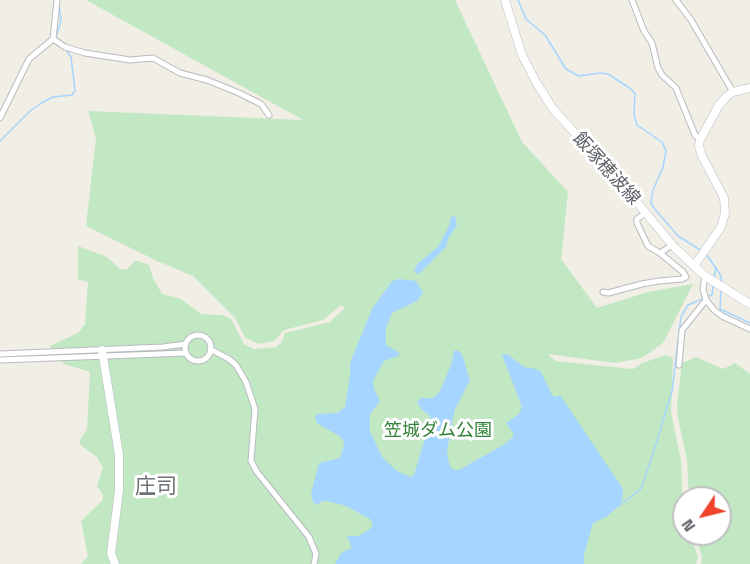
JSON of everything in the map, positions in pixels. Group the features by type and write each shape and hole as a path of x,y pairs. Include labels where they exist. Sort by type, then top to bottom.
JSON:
{"street":[{"path":"0,118 29,59 53,39 57,0"},
{"name":"飯塚穂波線","path":"505,0 522,55 544,96 571,130 626,189 672,245 705,276 750,304"},
{"path":"632,0 644,31 652,43 658,68 676,88 694,135 700,140"},
{"path":"676,0 691,20 733,92"},
{"path":"53,39 65,47 86,53 130,60 153,58 180,73 207,80 239,93 261,104 269,115"},
{"path":"694,266 721,227 724,213 724,198 702,156 699,147 700,140 719,105 733,92 750,88"},
{"path":"603,292 609,294 650,282 686,277 660,253 648,246 642,238 637,219 645,213"},
{"path":"660,253 672,245"},
{"path":"705,276 703,289 706,300 714,310 750,329"},
{"path":"679,365 682,330 706,300"},
{"path":"198,336 208,341 210,349 206,358 199,361 192,360 186,353 186,344 190,338 198,336"},
{"path":"0,360 103,353 186,344"},
{"path":"210,349 236,365 246,382 255,410 251,461 257,472 309,537 316,554 314,564"},
{"path":"103,353 119,455 119,491 111,553 115,564"},
{"path":"0,354 186,353"}],"green space":[{"name":"笠城ダム公園","path":"86,0 455,0 522,142 568,192 561,259 597,308 648,292 693,284 663,343 642,358 615,363 547,354 556,361 633,369 642,363 666,355 673,358 671,412 681,460 682,486 672,486 672,546 694,546 698,557 696,564 81,564 88,556 81,521 103,500 103,495 97,486 103,468 97,457 79,442 87,429 90,372 64,364 50,346 78,333 85,324 88,282 78,279 78,246 107,257 120,269 127,270 135,260 149,265 162,294 181,299 201,314 222,315 231,319 244,344 254,349 276,347 281,343 285,333 330,322 345,308 341,305 323,320 284,330 274,341 258,344 245,337 235,318 193,276 86,226 96,138 88,111 303,120"},
{"path":"696,357 723,369 735,363 750,374 750,564 701,564 702,557 699,546 732,546 732,486 688,486 687,460 677,406 682,363"}],"water":[{"path":"455,216 457,225 446,247 419,274 414,272 417,264 438,247 451,217"},
{"path":"399,279 416,281 423,293 417,301 392,313 386,328 386,345 400,355 384,361 373,381 380,401 370,414 370,431 382,457 397,471 410,477 414,475 431,418 417,402 421,398 434,398 440,391 454,351 457,350 462,354 470,380 455,409 450,431 447,454 450,466 454,470 459,470 505,444 513,437 506,423 519,414 522,407 502,355 507,354 524,367 536,369 541,372 552,395 556,397 560,395 623,489 619,506 606,517 593,523 584,555 584,564 335,564 341,553 352,548 347,536 358,536 373,525 370,519 346,506 327,501 317,505 313,502 311,493 319,463 340,458 344,445 339,436 317,423 315,416 337,413 345,407 350,363 372,309 392,281"}],"waterway":[{"path":"518,0 526,19 545,35 566,69 579,76 608,74 635,94 634,114 637,125 662,142 666,151 651,203 678,236 702,251"},
{"path":"56,37 61,21 59,4"},
{"path":"0,141 30,111 43,102 53,97 72,95 75,91 71,57 66,50"},
{"path":"706,254 720,274 722,283"},
{"path":"714,277 716,267"},
{"path":"619,506 641,489 652,457 672,391 681,317 688,305 712,295 713,285"},
{"path":"721,291 720,309 750,323"}],"district":[{"name":"庄司","path":"156,487"}]}
